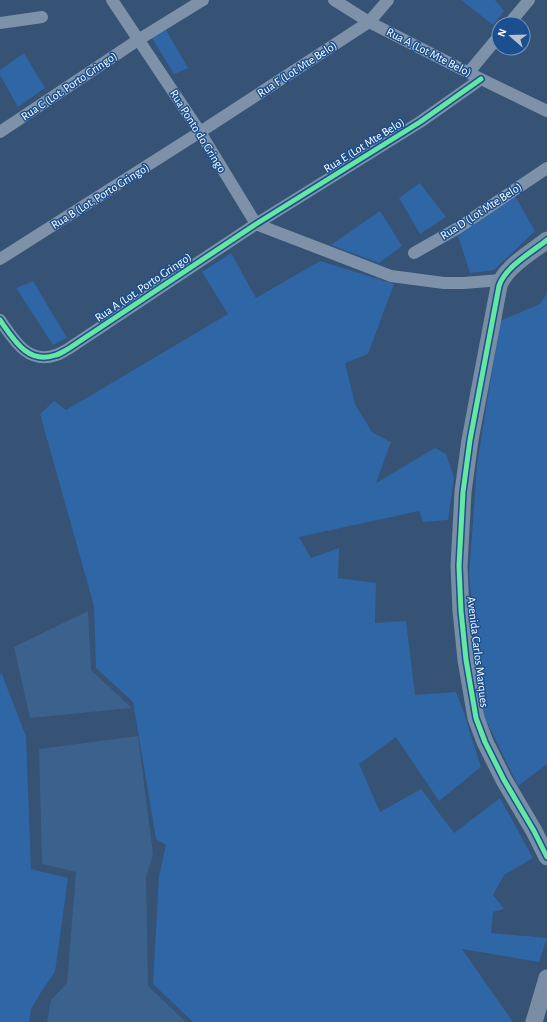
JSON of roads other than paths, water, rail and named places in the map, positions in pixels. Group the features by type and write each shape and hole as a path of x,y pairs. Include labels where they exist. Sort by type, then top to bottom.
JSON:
{"street":[{"name":"Rua Ponto do Gringo","path":"112,0 200,132 256,224"},
{"name":"Rua C (Lot. Porto Gringo)","path":"0,132 138,40 204,0"},
{"name":"Rua A (Lot Mte Belo)","path":"334,0 369,22 547,111"},
{"name":"Rua F (Lot Mte Belo)","path":"200,132 369,22 388,0"},
{"path":"516,16 529,0"},
{"path":"0,23 42,17"},
{"path":"469,72 491,46"},
{"name":"Rua E (Lot Mte Belo)","path":"256,224 420,122 481,79"},
{"name":"Rua B (Lot. Porto Gringo)","path":"0,259 200,132"},
{"name":"Rua D (Lot Mte Belo)","path":"414,253 458,228 547,168"},
{"path":"256,224 391,276 464,284 501,280"},
{"name":"Rua A (Lot. Porto Gringo)","path":"0,320 17,343 31,355 46,357 56,355 68,349 256,224"},
{"name":"Avenida Carlos Marques","path":"547,240 506,273 501,280 497,294 470,440 463,492 459,566 461,611 466,660 476,718 488,748 504,780 534,831 547,858"},
{"path":"534,1022 547,978"}]}
